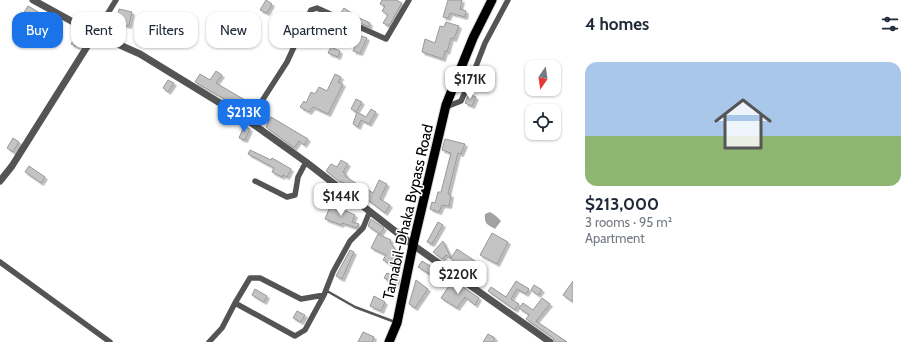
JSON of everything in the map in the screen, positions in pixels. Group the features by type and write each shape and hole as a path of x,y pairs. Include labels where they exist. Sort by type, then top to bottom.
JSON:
{"highway":[{"name":"Tamabil-Dhaka Bypass Road","path":"389,342 397,323 413,245 446,107 473,38 492,0"}],"street":[{"path":"33,0 71,21"},
{"path":"109,12 116,0"},
{"path":"249,121 287,62 312,10 317,8 386,39 408,0"},
{"path":"446,107 461,101 485,43 508,0"},
{"path":"0,181 12,166 86,48"},
{"path":"126,48 140,54 249,121 306,162 413,245 550,342"},
{"path":"255,181 287,197 296,195 298,176 306,162"},
{"path":"235,303 295,336 305,330 326,293 336,266 350,241 363,228 370,211"},
{"path":"0,262 110,342"},
{"path":"209,342 222,328 250,278 260,278 302,299 326,293"}],"lane":[{"path":"326,293 397,323"}],"shaded area":[{"path":"490,212 501,221 495,229 488,225 485,220 485,214"}],"building":[{"path":"266,0 272,4 267,13 260,10"},
{"path":"382,0 396,0 402,3 389,26 383,23 388,15 382,11 385,6 380,4"},
{"path":"448,0 462,0 460,9 466,11 465,17 450,13 448,18 443,17"},
{"path":"28,6 38,12 24,12"},
{"path":"344,8 350,12 341,12"},
{"path":"119,9 132,12 129,26 126,25 126,12 118,12"},
{"path":"361,19 370,23 369,27 361,23"},
{"path":"446,22 459,26 454,39 451,38 447,52 445,51 443,59 422,52 425,39 435,43 440,26 444,27"},
{"path":"361,36 367,38 360,53 353,51 354,48 361,48"},
{"path":"330,48 340,51 338,57 328,53"},
{"path":"216,71 222,75 216,83 250,103 245,111 195,82 200,74 210,80"},
{"path":"335,74 341,77 338,82 343,84 328,114 313,107 309,112 300,107 304,101 306,103 311,92 315,94 319,87 327,91"},
{"path":"168,80 174,83 168,92 163,88"},
{"path":"469,94 476,97 472,106 465,103"},
{"path":"356,99 362,102 356,112 351,109"},
{"path":"371,109 376,112 369,124 361,120 358,127 353,124 357,112 366,117"},
{"path":"271,117 308,139 304,145 299,141 294,148 266,127"},
{"path":"244,126 250,129 245,140 239,138"},
{"path":"13,138 19,142 13,152 7,148"},
{"path":"445,139 465,144 461,154 458,153 448,194 451,195 449,206 442,205 439,212 430,209 432,202 435,203 438,192 441,192 451,153 442,150"},
{"path":"250,150 271,160 272,158 291,169 287,177 283,175 282,177 272,172 274,168 248,154"},
{"path":"341,160 348,164 343,172 346,174 345,176 363,188 364,187 373,193 379,180 387,184 380,199 390,205 385,213 360,194 359,197 352,191 354,189 341,181 340,182 326,171 331,164 337,167"},
{"path":"29,166 45,177 41,183 25,172"},
{"path":"331,204 355,215 352,222 359,224 357,228 342,223 341,225 325,219"},
{"path":"371,219 384,228 380,234 368,226"},
{"path":"438,222 443,225 432,244 427,242"},
{"path":"492,233 508,242 497,264 480,255"},
{"path":"378,234 391,240 390,242 395,249 395,259 392,265 383,260 386,255 371,248"},
{"path":"443,241 451,258 457,249 475,261 468,271 446,255 442,259 433,252"},
{"path":"350,250 354,252 342,279 336,276"},
{"path":"422,261 435,269 431,275 418,267"},
{"path":"387,273 398,278 395,284 384,278"},
{"path":"416,280 428,289 415,308 409,304"},
{"path":"453,280 479,298 475,305 465,297 457,308 441,298"},
{"path":"516,281 529,289 526,294 517,289 511,299 519,304 515,310 488,291 491,287 506,297"},
{"path":"573,281 573,302 563,295"},
{"path":"534,285 542,290 538,295 531,290"},
{"path":"255,289 267,296 264,302 252,295"},
{"path":"374,296 385,302 381,311 370,306"},
{"path":"542,298 550,304 536,321 567,342 555,342 553,338 526,319 529,315 519,308 523,303 533,310"},
{"path":"297,311 305,315 301,322 293,318"},
{"path":"363,332 374,337 372,342 358,342"},
{"path":"488,334 495,338 493,342 483,342"}]}
